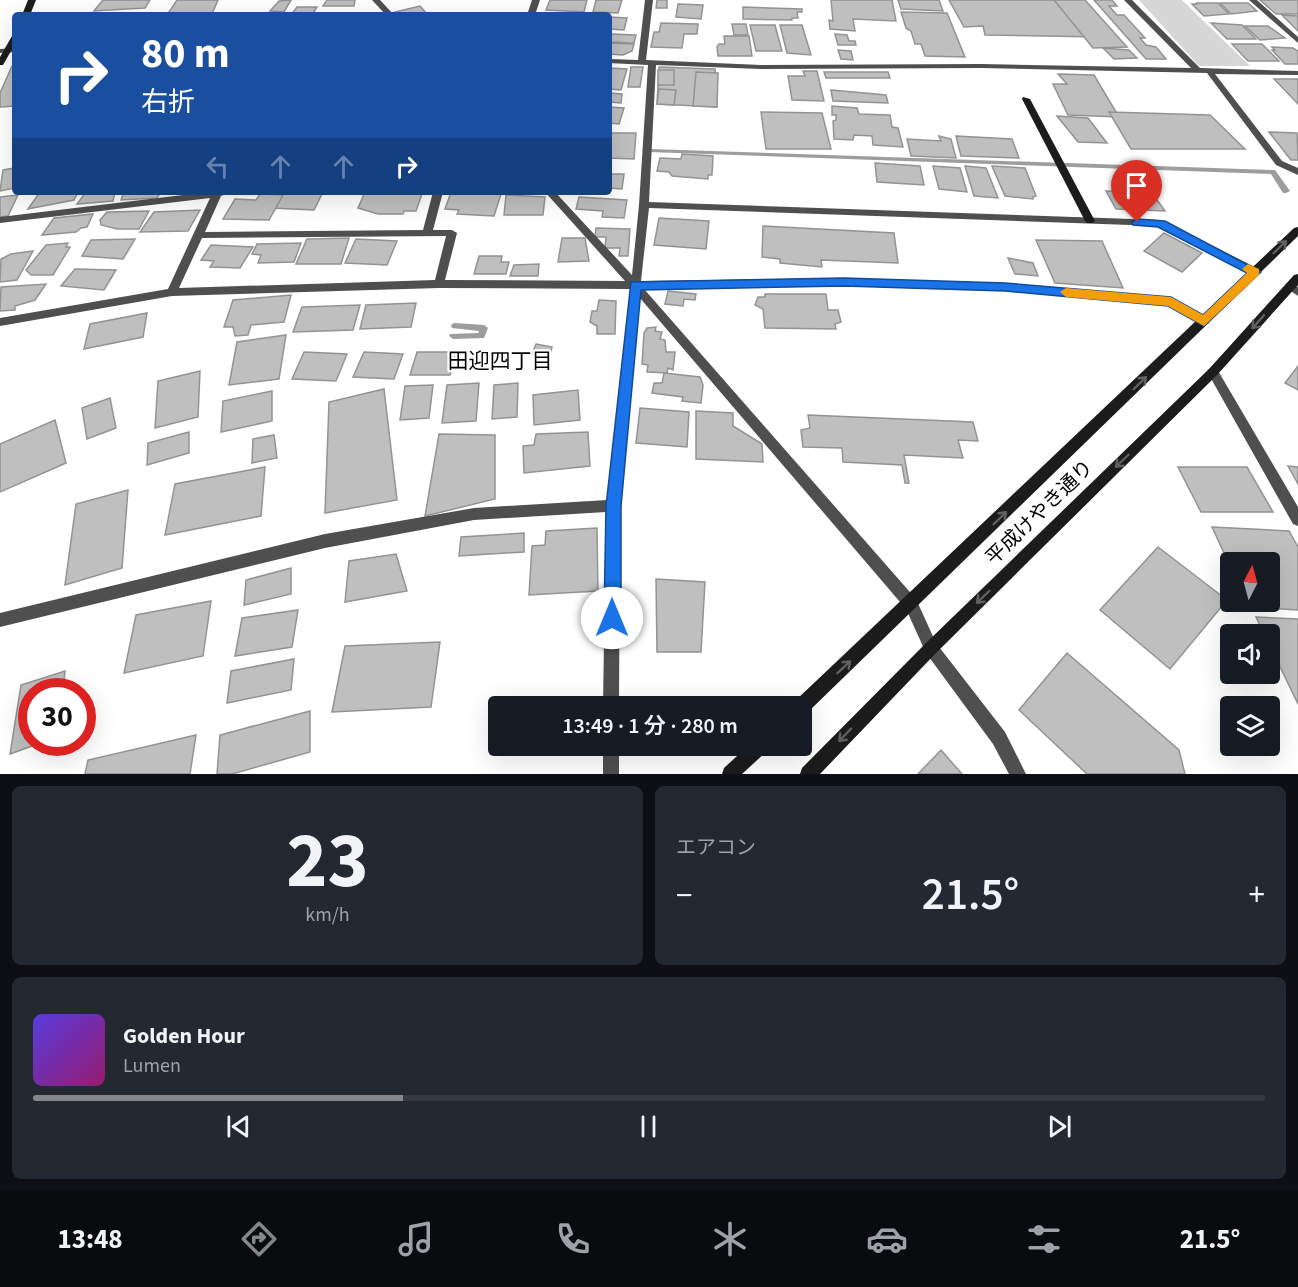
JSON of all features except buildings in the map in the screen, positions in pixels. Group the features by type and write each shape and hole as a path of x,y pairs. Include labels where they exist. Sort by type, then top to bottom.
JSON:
{"street":[{"path":"376,0 387,12"},
{"path":"611,696 613,506 644,205 649,0"},
{"path":"1128,0 1198,71"},
{"path":"1253,0 1298,41"},
{"path":"0,63 8,50"},
{"path":"612,61 761,68 981,66 1298,73"},
{"path":"1209,71 1279,163 1298,172"},
{"path":"1026,99 1090,221"},
{"path":"0,220 206,195"},
{"path":"172,292 221,195"},
{"path":"427,233 437,195"},
{"path":"553,195 635,285 911,604 931,648 999,738 1018,774"},
{"path":"644,205 1161,223 1255,272"},
{"name":"平成けやき通り","path":"812,697 1298,230"},
{"path":"200,235 452,233 440,284"},
{"path":"0,322 172,292 440,284 635,285 844,282 1005,287 1171,302 1204,321"},
{"name":"平成けやき通り","path":"808,774 931,648 1213,372 1295,286"},
{"path":"1213,372 1298,520"},
{"path":"0,620 325,541 474,514 613,506"},
{"path":"611,756 611,774"},
{"path":"730,774 749,756"}],"shaded area":[{"path":"1139,0 1182,0 1250,66 1199,66"}],"waterway":[{"path":"650,151 1273,172 1286,191"},
{"path":"453,336 481,336 484,328 455,326"}],"slow traffic":[{"path":"1066,292 1171,302 1204,321 1255,272 1248,269"}],"district":[{"name":"田迎四丁目","path":"500,361"}],"route":[{"path":"612,618 613,506 635,285 844,282 1005,287 1171,302 1204,321 1255,272 1161,223 1137,222"}]}
